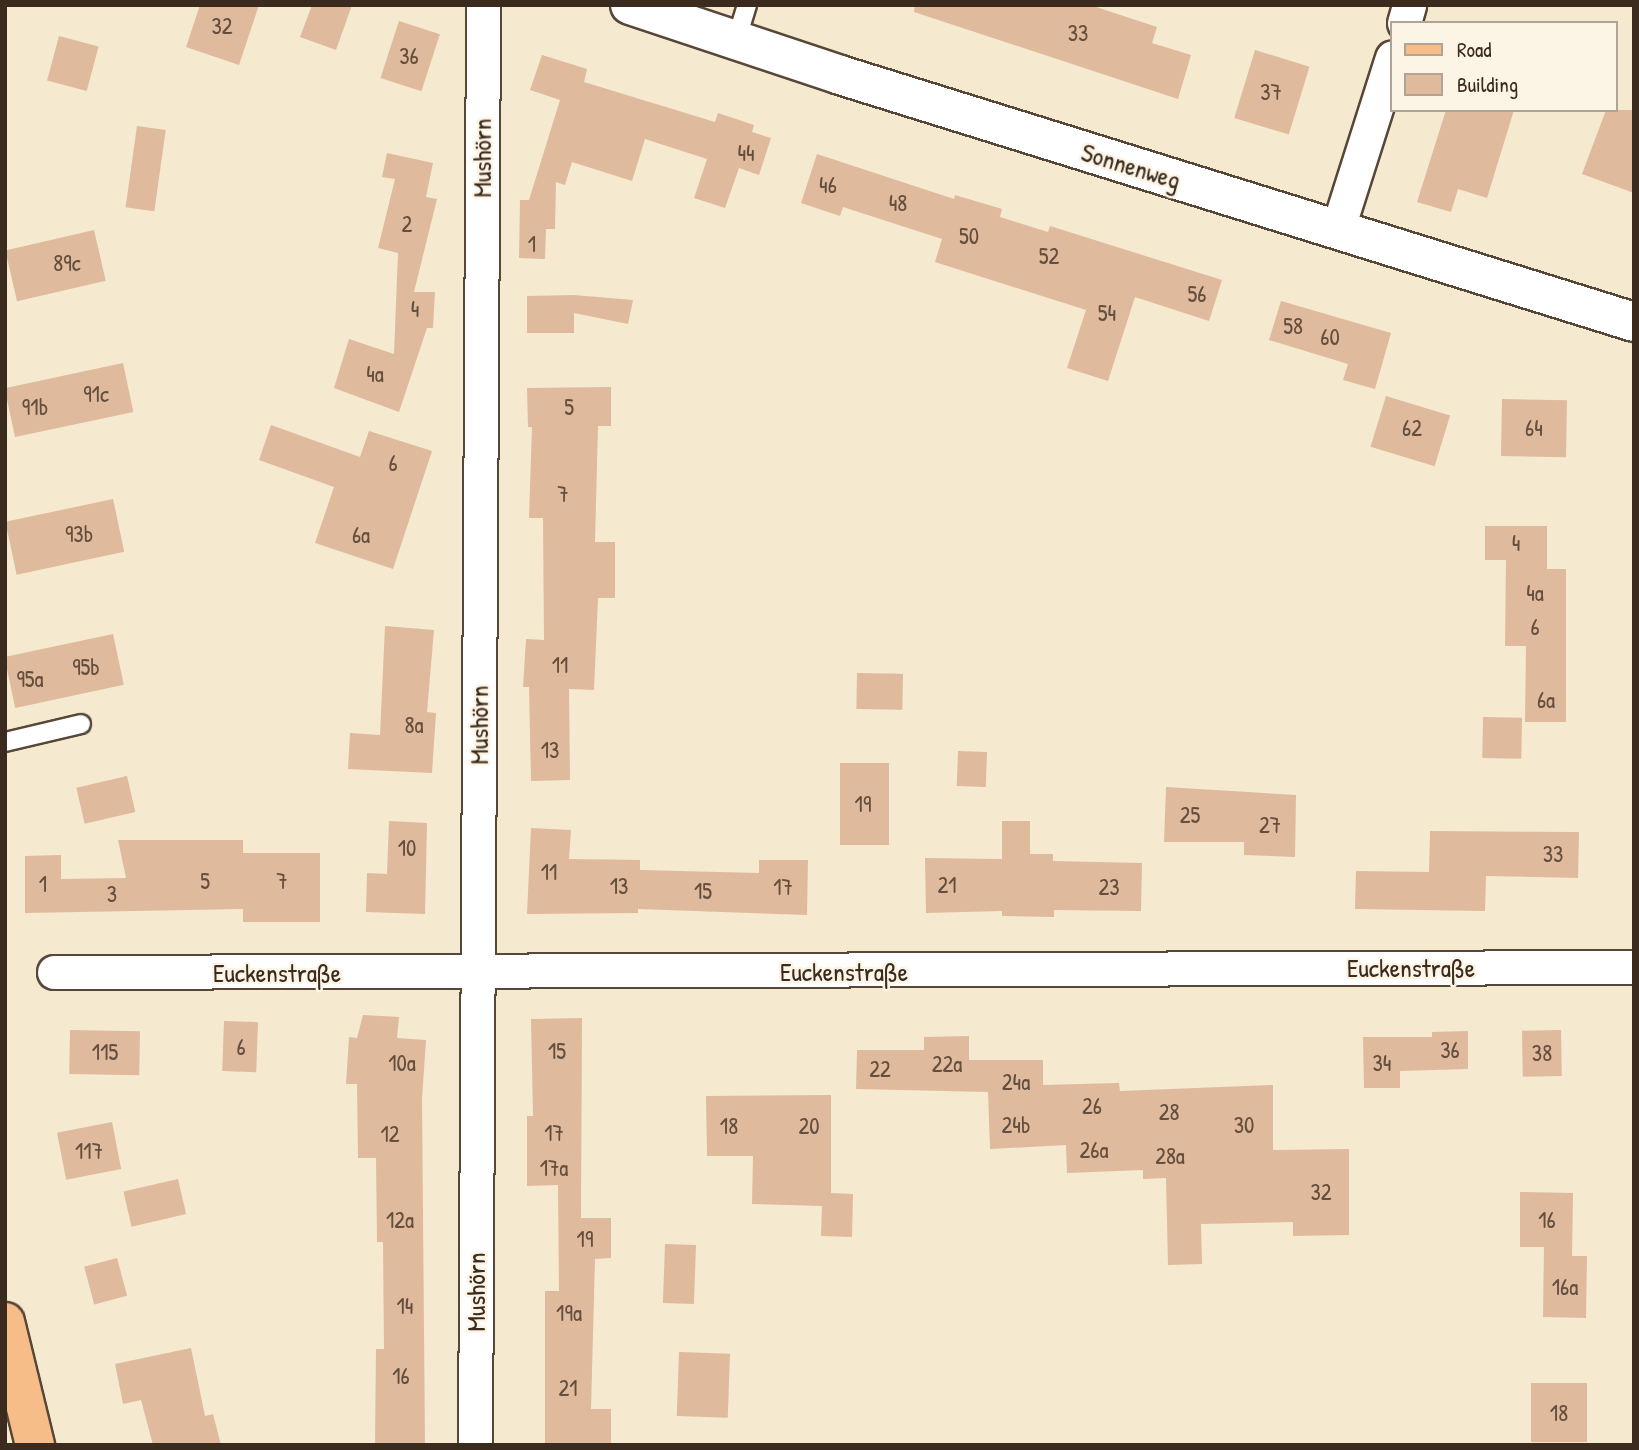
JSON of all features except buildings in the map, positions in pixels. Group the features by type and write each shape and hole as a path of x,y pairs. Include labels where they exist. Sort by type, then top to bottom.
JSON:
{"main road":[{"path":"5,1322 35,1445"}],"street":[{"name":"Mushörn","path":"475,1445 482,5"},
{"name":"Sonnenweg","path":"630,5 1337,231 1634,322"},
{"path":"1337,231 1390,64"},
{"name":"Euckenstraße","path":"54,972 477,973 1634,967"}],"lane":[{"path":"736,41 747,5"},
{"path":"5,742 81,724"}]}
